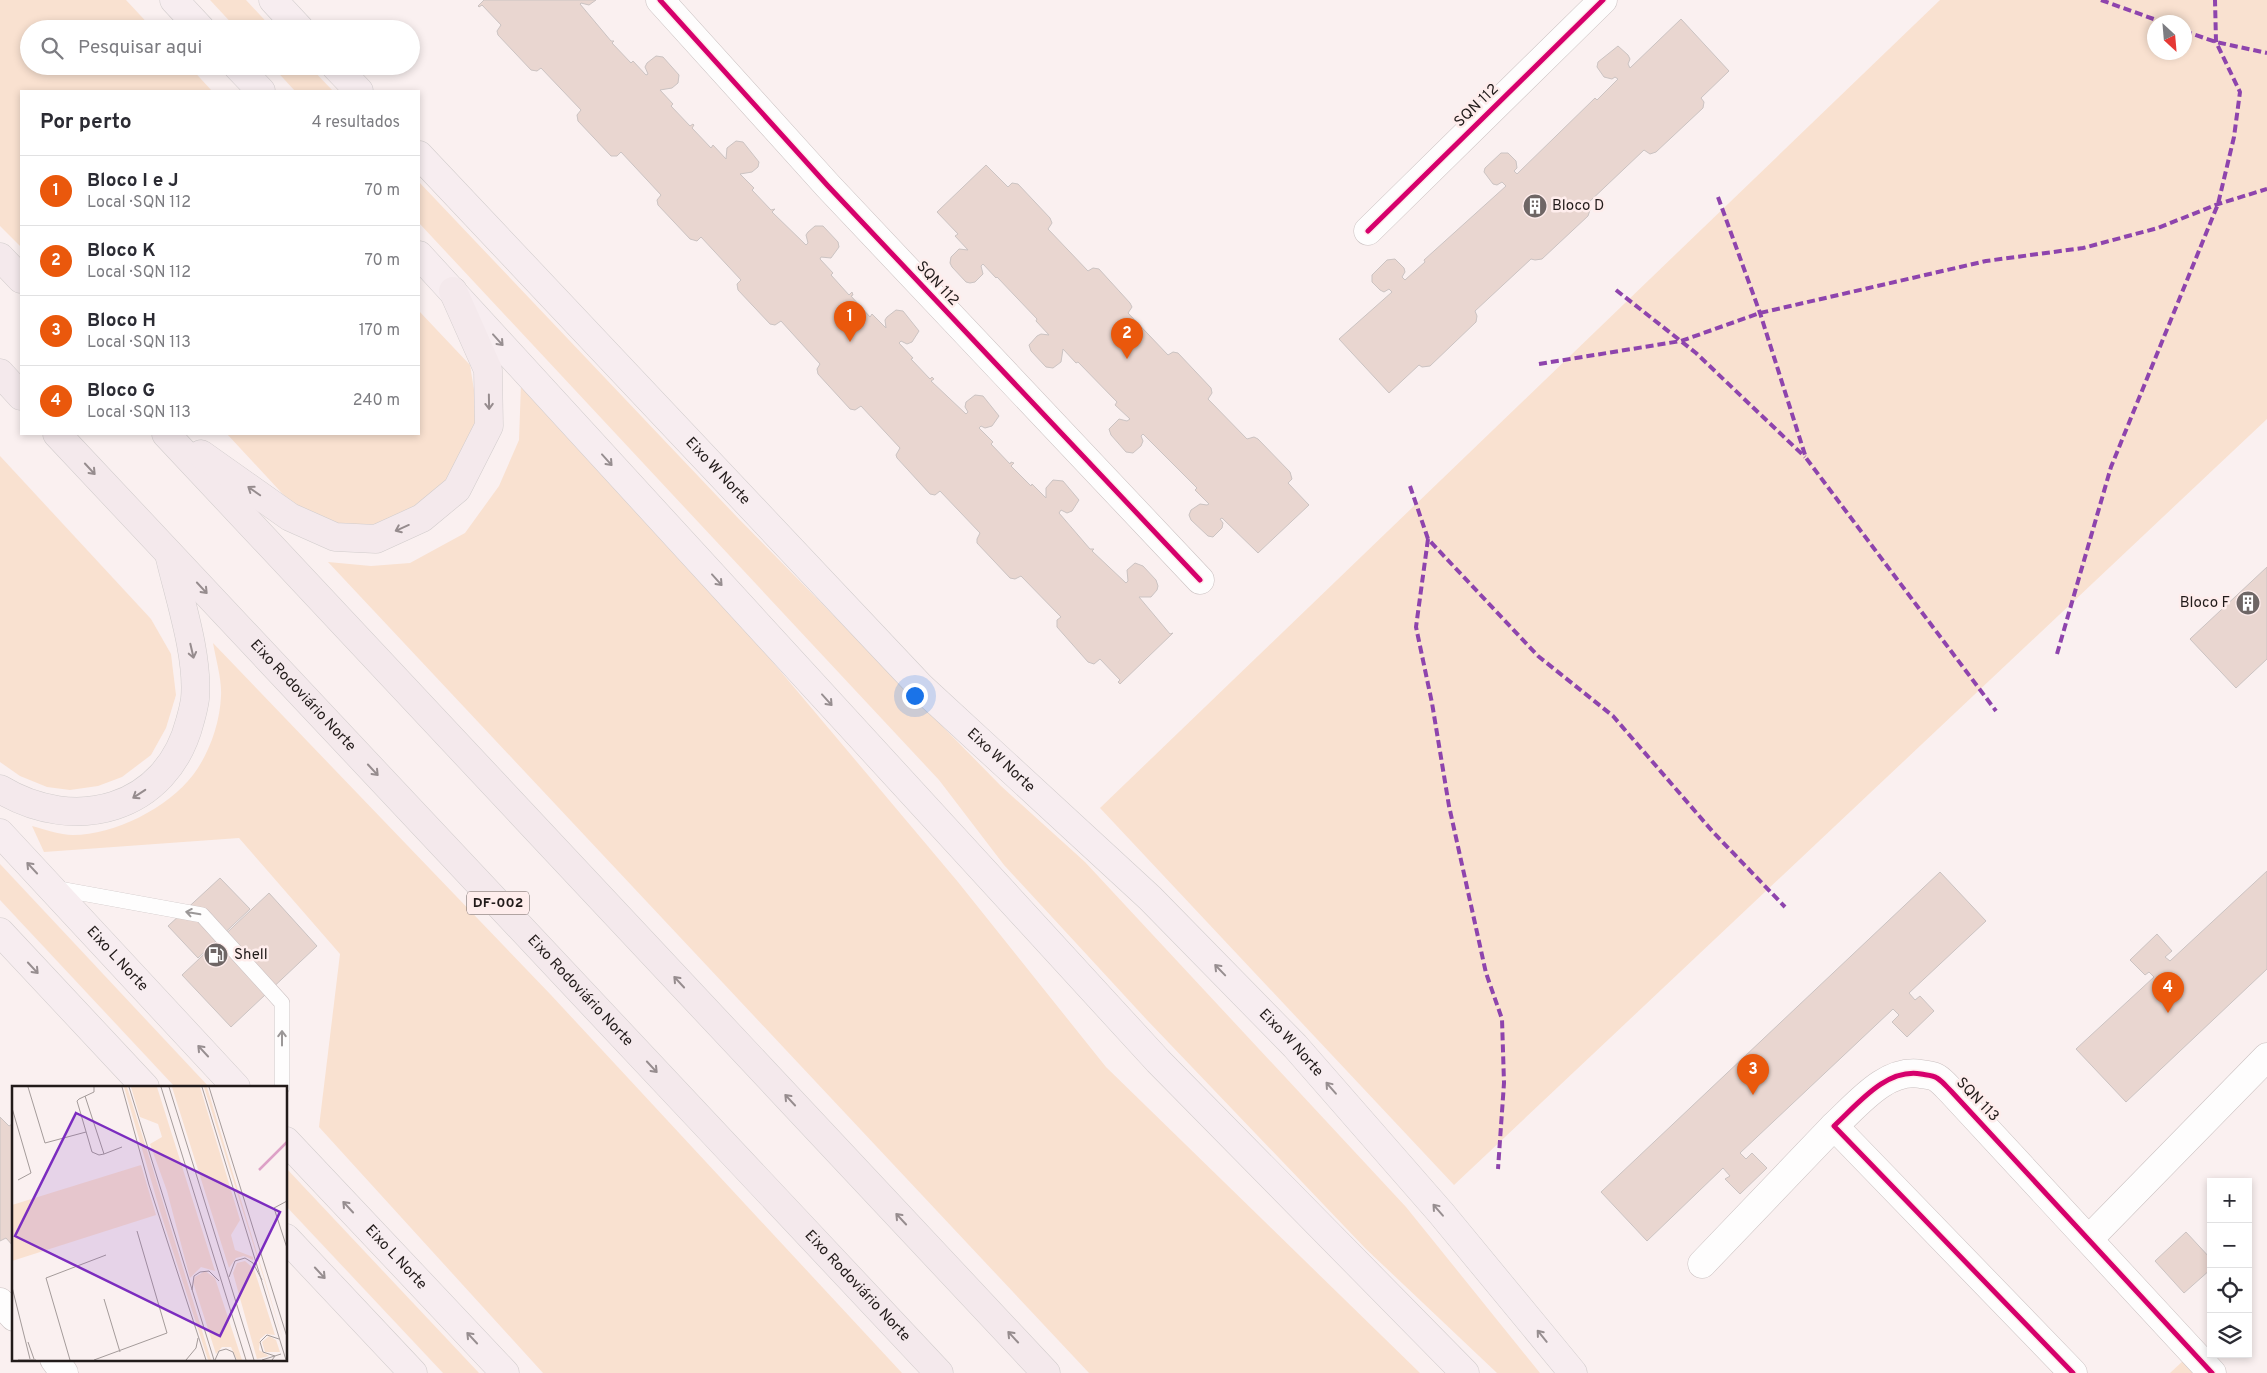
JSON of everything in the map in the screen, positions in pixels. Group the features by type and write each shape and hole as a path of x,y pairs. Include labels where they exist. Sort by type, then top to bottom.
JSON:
{"highway":[{"path":"0,257 20,278"},
{"path":"174,435 290,517 334,537 376,539 422,518 457,489 489,426 488,370 453,291"},
{"path":"0,373 20,395"},
{"name":"Eixo Rodoviário Norte","path":"58,435 939,1373"},
{"path":"167,435 1046,1373"},
{"path":"0,789 19,800 47,809 73,812 99,810 139,796 169,768 186,736 195,700 194,661 169,553"}],"main road":[{"path":"174,0 193,20"},
{"path":"273,0 292,20"},
{"path":"246,75 260,90"},
{"path":"344,75 358,90"},
{"name":"Eixo W Norte","path":"420,156 921,687 1150,898 1294,1046 1441,1213 1573,1373"},
{"path":"420,257 1158,1061 1465,1373"},
{"name":"Eixo L Norte","path":"0,833 235,1086"},
{"path":"0,932 144,1086"},
{"name":"Eixo L Norte","path":"288,1143 505,1373"},
{"path":"288,1240 413,1373"}],"street":[{"name":"SQN 112","path":"660,0 828,186 1200,580"},
{"name":"SQN 112","path":"1368,231 1603,0"},
{"path":"2089,1239 2267,1057"},
{"name":"SQN 113","path":"1702,1264 1834,1126 1870,1093 1889,1079 1908,1072 1936,1077 2212,1373"},
{"path":"1834,1126 2074,1373"},
{"path":"0,1302 12,1315"},
{"path":"55,1360 64,1373"}],"lane":[{"path":"50,887 202,915 282,1003 282,1086"}],"shaded area":[{"path":"0,0 126,0 145,20 20,20 20,75 197,75 211,90 20,90 20,246 0,226"},
{"path":"210,0 246,0 265,20 229,20"},
{"path":"1940,0 2267,0 2267,419 1454,1185 1100,808"},
{"path":"280,75 318,75 332,90 294,90"},
{"path":"420,183 737,517 1001,786 1085,862 1406,1207 1540,1373 1497,1373 1366,1249 1147,1020 1004,865 939,780 420,224"},
{"path":"420,312 470,365 479,422 453,480 414,513 380,525 337,524 291,503 228,435 420,435"},
{"path":"521,384 729,610 958,882 1106,1067 1420,1373 1089,1373 328,562 371,566 410,563 465,533 499,486 519,440"},
{"path":"0,456 151,619 171,654 176,695 166,728 151,755 122,777 98,786 70,790 47,787 20,776 0,762"},
{"path":"213,643 551,995 902,1373 543,1373 319,1127 340,954 239,838 44,852 32,826 73,835 89,834 122,825 155,808 182,787 193,775 204,758 213,738 220,706 221,683"},
{"path":"0,864 208,1086 174,1086 0,900"},
{"path":"288,1170 479,1373 443,1373 288,1208"},
{"path":"2184,1360 2196,1373 2170,1373"}],"building":[{"path":"484,0 596,0 589,5 580,4 611,41 614,41 612,43 631,63 633,61 646,75 648,74 645,67 647,63 656,56 663,57 679,75 678,83 672,88 660,90 673,104 671,106 690,126 694,125 692,128 711,148 713,145 726,159 727,148 736,141 743,142 759,162 758,167 752,172 740,174 754,188 752,190 771,210 775,209 772,212 806,245 808,243 806,235 808,232 815,226 823,226 838,242 839,247 831,258 821,257 820,259 833,273 831,275 849,295 852,292 853,295 851,296 870,317 872,314 886,328 885,320 887,317 896,310 903,311 919,331 912,342 907,344 901,341 899,343 913,358 911,359 930,379 932,377 934,379 931,381 966,414 968,412 965,407 966,402 975,395 983,396 999,416 992,426 985,428 981,426 979,428 993,442 991,444 1010,464 1011,462 1014,463 1011,466 1046,498 1046,488 1053,480 1063,481 1079,500 1072,511 1067,513 1061,510 1059,513 1090,549 1094,549 1092,551 1126,583 1128,581 1127,570 1135,563 1143,566 1156,580 1158,586 1151,597 1139,597 1170,634 1173,633 1120,684 1118,682 1120,680 1100,659 1094,664 1088,662 1057,627 1057,620 1061,617 1021,576 1015,579 1010,578 977,543 980,533 940,491 935,495 930,494 897,458 896,455 900,448 861,406 855,410 850,409 818,374 817,369 820,364 781,321 775,325 770,324 738,290 737,284 741,280 701,237 697,241 690,239 658,205 657,200 661,195 621,152 617,156 611,156 578,121 577,115 581,110 541,68 537,71 531,70 498,35 497,31 501,25 482,5 478,6"},
{"name":"Bloco D","path":"1681,19 1729,71 1701,98 1704,102 1703,108 1656,152 1650,154 1644,150 1587,204 1590,210 1588,216 1542,259 1531,259 1475,311 1477,316 1476,322 1430,366 1422,367 1419,365 1389,393 1339,339 1392,292 1389,289 1384,292 1380,290 1372,282 1372,275 1387,260 1395,259 1404,268 1405,272 1402,277 1405,280 1425,262 1424,260 1506,186 1502,182 1497,185 1493,184 1484,172 1485,168 1501,153 1508,153 1516,161 1517,168 1514,171 1517,174 1595,98 1597,100 1618,79 1615,77 1612,79 1604,77 1597,67 1598,62 1618,46 1628,55 1630,68"},
{"path":"986,165 1008,187 1012,183 1018,184 1050,218 1052,223 1048,229 1088,271 1093,268 1099,269 1130,303 1132,307 1128,313 1168,355 1173,352 1178,353 1211,388 1212,393 1208,399 1247,439 1254,437 1258,439 1290,472 1292,479 1288,483 1309,505 1258,553 1222,518 1220,519 1223,523 1222,528 1213,537 1208,536 1191,520 1189,515 1191,510 1200,504 1209,504 1195,490 1197,488 1143,434 1141,436 1143,441 1141,446 1133,453 1126,452 1111,435 1109,429 1119,419 1127,421 1130,419 1115,405 1117,402 1063,349 1061,362 1053,368 1046,367 1031,351 1029,345 1037,336 1041,334 1049,335 1036,321 1037,319 997,277 983,264 981,266 983,274 975,282 970,283 966,282 952,267 950,263 951,257 959,249 968,250 955,236 958,234 937,212"},
{"name":"Bloco F","path":"2267,567 2267,659 2236,688 2190,639"},
{"path":"2267,871 2267,969 2126,1102 2076,1049 2154,977 2149,972 2145,975 2130,960 2157,934 2172,951 2165,957 2170,961"},
{"path":"1940,872 1986,921 1909,993 1915,1000 1920,996 1934,1011 1907,1037 1892,1022 1899,1015 1893,1009 1740,1153 1746,1159 1752,1153 1767,1168 1740,1194 1725,1179 1730,1176 1723,1168 1647,1241 1601,1192"},
{"path":"220,878 250,909 198,958 168,926"},
{"path":"269,893 317,946 231,1027 182,975"},
{"path":"0,1117 9,1126 12,1124 12,1245 6,1238 0,1241"},
{"path":"2186,1232 2207,1255 2207,1273 2184,1293 2155,1261"}],"marked path":[{"path":"2101,0 2147,17"},
{"path":"2057,654 2111,467 2218,204 2234,137 2240,92 2216,42 2215,0"},
{"path":"2192,34 2216,42 2267,53"},
{"path":"1539,364 1681,341 1760,313 1986,261 2083,248 2158,228 2218,204 2267,189"},
{"path":"1718,197 1760,313 1806,458 1996,711"},
{"path":"1616,290 1696,353 1805,457"},
{"path":"1410,486 1428,539 1538,656 1613,716 1713,832 1785,907"},
{"path":"1428,539 1416,627 1432,703 1449,806 1486,973 1502,1019 1504,1083 1498,1169"}],"cycle path":[{"path":"660,0 828,186 1200,580"},
{"path":"1368,231 1603,0"},
{"path":"2073,1373 1834,1126 1863,1098 1884,1082 1896,1076 1908,1074 1931,1076 1941,1081 2212,1373"}],"place":[{"name":"Bloco D","path":"1535,206"},
{"name":"Bloco I e J","path":"850,342"},
{"name":"Bloco K","path":"1127,359"},
{"name":"Bloco F","path":"2248,603"},
{"name":"Shell","path":"216,955"},
{"name":"Bloco G","path":"2168,1013"},
{"name":"Bloco H","path":"1753,1095"}]}
